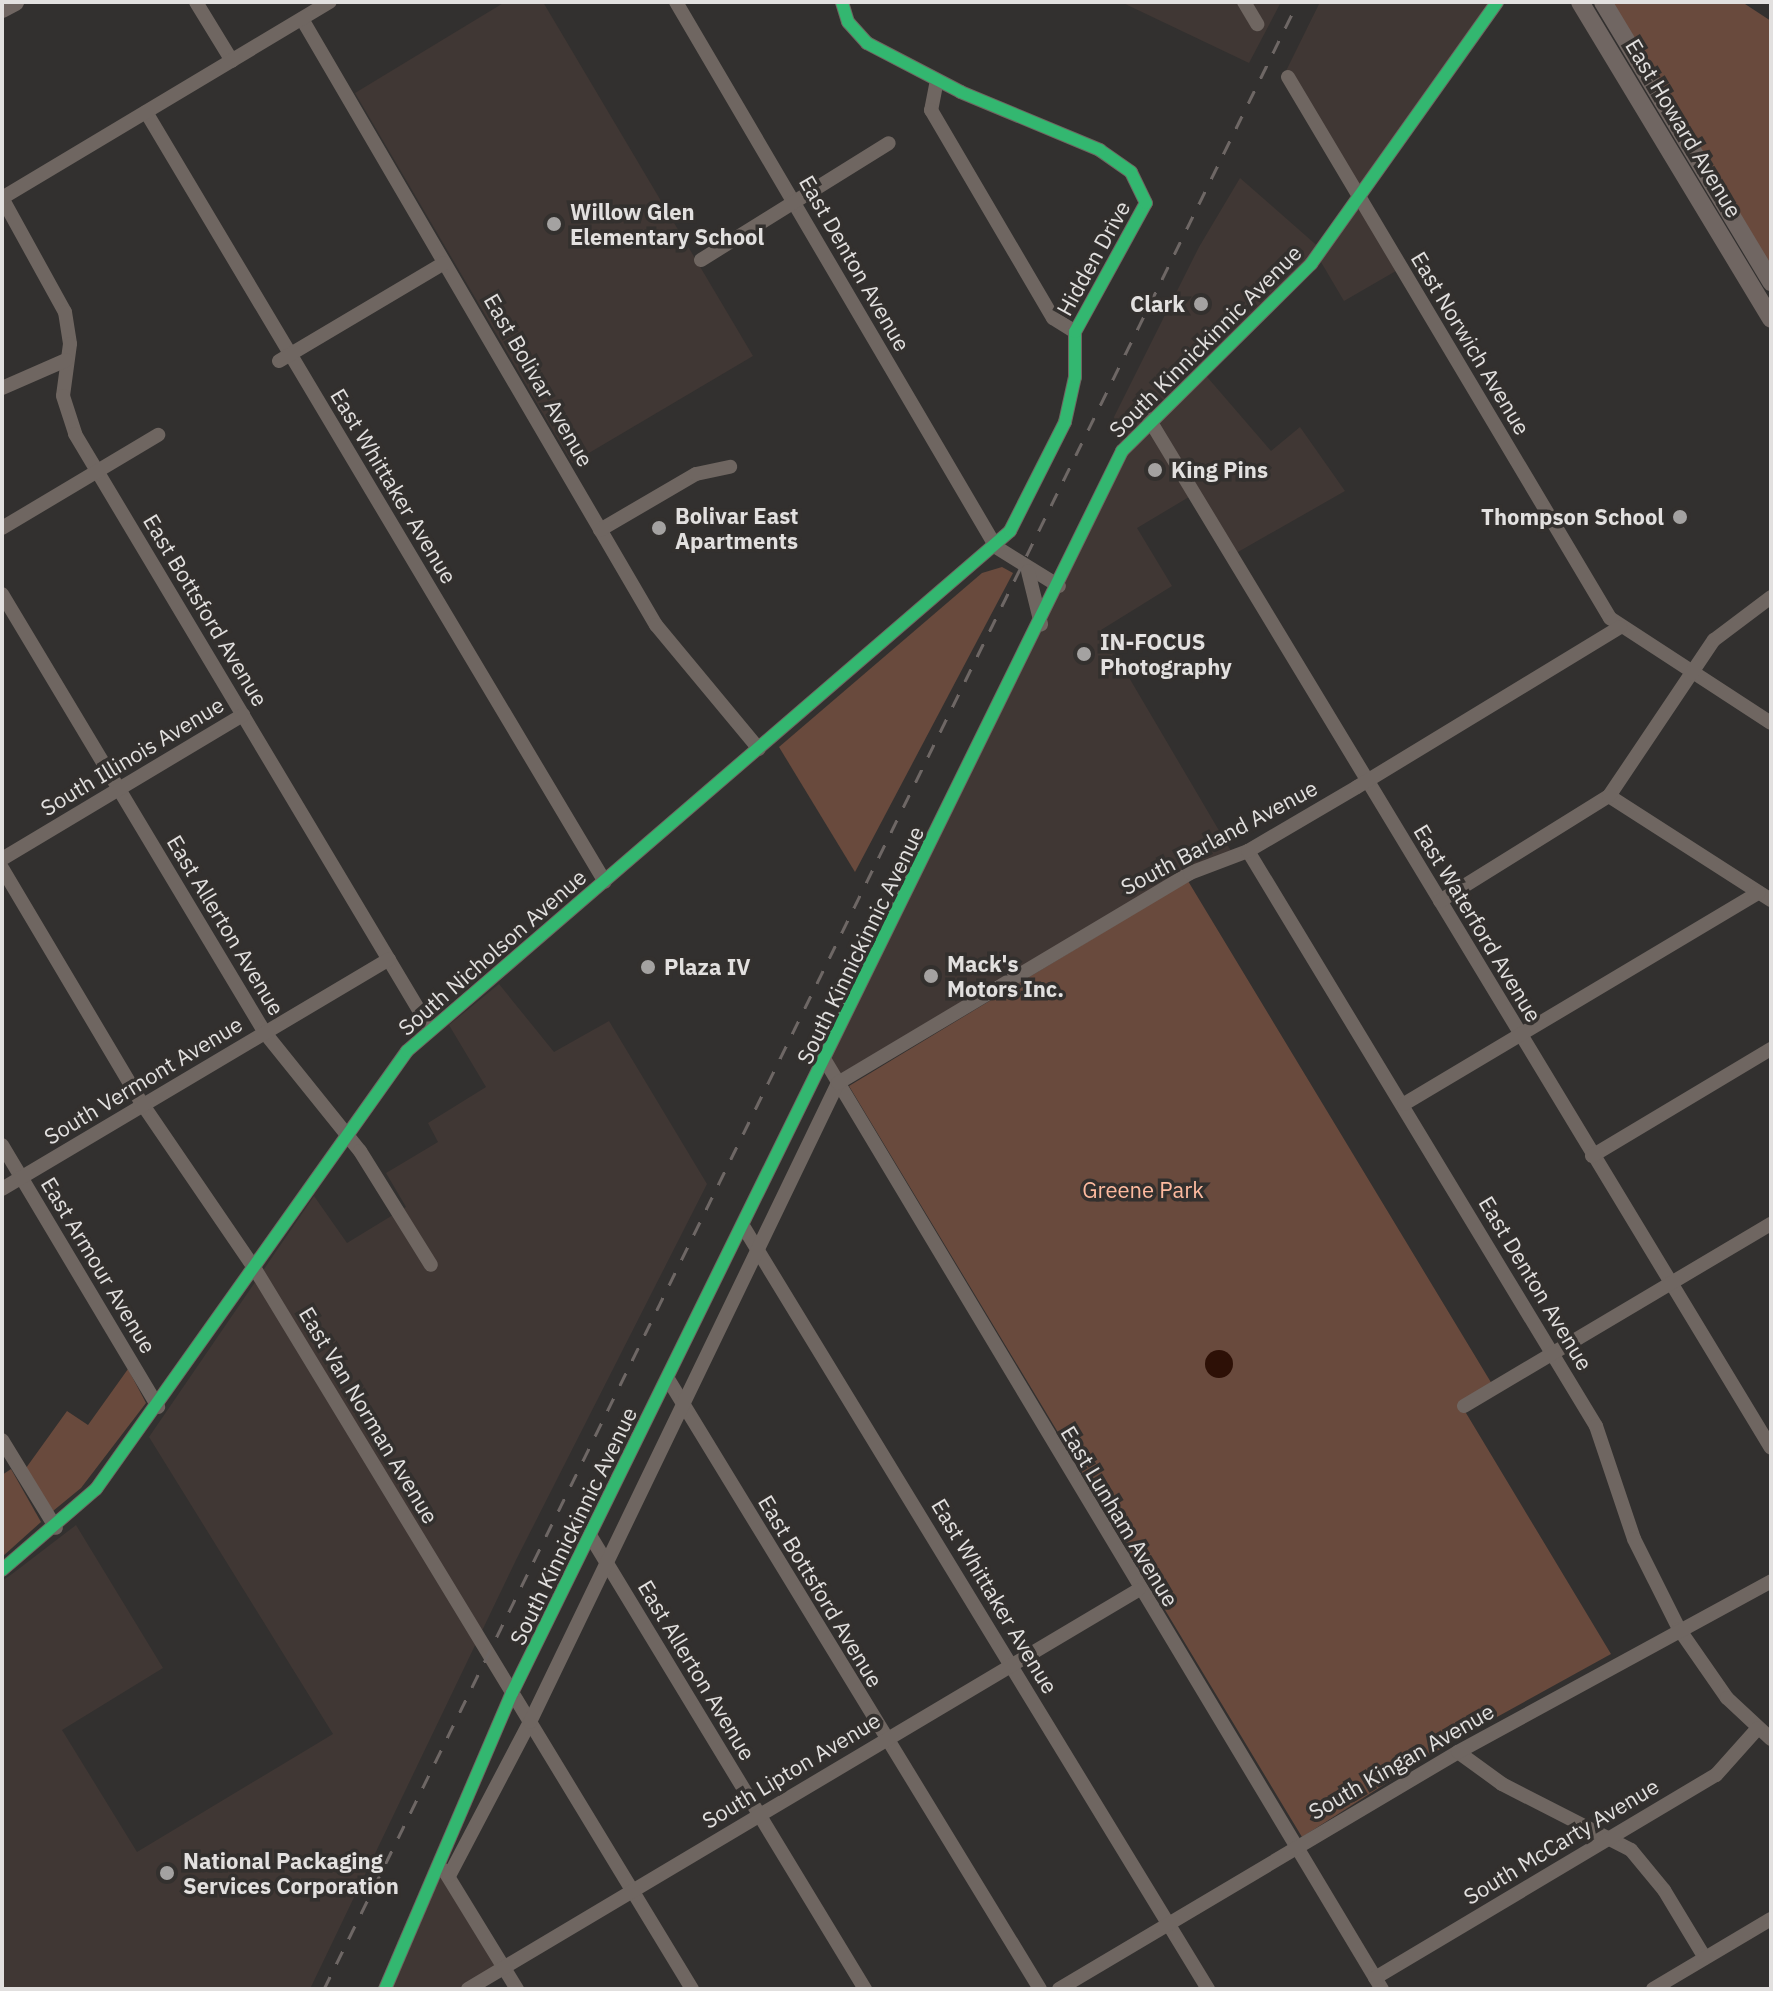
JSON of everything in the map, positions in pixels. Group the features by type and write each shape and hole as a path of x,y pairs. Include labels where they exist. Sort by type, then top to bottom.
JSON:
{"main road":[{"path":"2,9 15,2"},
{"name":"East Howard Avenue","path":"1580,2 1771,319"},
{"name":"East Howard Avenue","path":"1603,2 1771,282"}],"street":[{"path":"196,2 232,61"},
{"path":"2,198 330,2"},
{"name":"East Denton Avenue","path":"676,2 996,547"},
{"name":"Hidden Drive","path":"842,2 848,22 867,43 937,80 1100,150 1131,172 1146,203 1075,332 1075,377 1065,422 1010,531 996,547"},
{"path":"1244,2 1257,24"},
{"name":"South Kinnickinnic Avenue","path":"385,1989 512,1693 826,1062 1041,624 1122,451 1149,419 1281,297 1360,199 1497,2"},
{"name":"East Bolivar Avenue","path":"302,19 656,625 759,749"},
{"name":"East Norwich Avenue","path":"1288,77 1570,553 1620,627"},
{"name":"Hidden Drive","path":"937,80 931,110 1053,318 1075,332"},
{"name":"East Whittaker Avenue","path":"146,112 285,358 605,882"},
{"path":"701,260 795,205 889,143"},
{"name":"East Bottsford Avenue","path":"2,198 61,300 69,326 66,413 429,1027"},
{"path":"285,358 444,263"},
{"path":"2,388 66,360"},
{"name":"East Waterford Avenue","path":"1149,419 1771,1448"},
{"path":"2,528 158,435"},
{"path":"600,530 696,474 730,467"},
{"path":"996,547 1028,571 1059,586"},
{"name":"South Nicholson Avenue","path":"2,1570 56,1528 96,1489 255,1269 345,1132 429,1027 605,882 996,547"},
{"path":"1028,571 1041,624"},
{"name":"East Allerton Avenue","path":"2,594 265,1033 345,1132 431,1265"},
{"path":"1440,901 1609,796 1720,633 1771,597"},
{"path":"1620,627 1771,723"},
{"name":"South Barland Avenue","path":"838,1083 1190,873 1248,851 1367,782 1620,627"},
{"name":"South Illinois Avenue","path":"2,859 243,715"},
{"path":"1404,1104 1765,896 1609,796"},
{"path":"1220,844 1223,860"},
{"name":"East Denton Avenue","path":"1248,851 1404,1104 1608,1453 1634,1539 1679,1629 1727,1698 1771,1739"},
{"name":"East Van Norman Avenue","path":"2,868 143,1105 255,1269 692,1989"},
{"name":"South Vermont Avenue","path":"2,1189 389,959"},
{"path":"1592,1156 1771,1049"},
{"name":"East Lunham Avenue","path":"826,1062 1138,1590 1379,1983"},
{"name":"South Kinnickinnic Avenue","path":"449,1876 530,1722 838,1083"},
{"name":"East Armour Avenue","path":"2,1145 158,1407"},
{"path":"1464,1406 1771,1224"},
{"name":"East Whittaker Avenue","path":"743,1226 1208,1989"},
{"name":"East Bottsford Avenue","path":"668,1379 1040,1989"},
{"path":"2,1440 56,1528"},
{"name":"East Allerton Avenue","path":"591,1537 865,1989"},
{"name":"South Kingan Avenue","path":"1059,1989 1458,1752 1771,1581"},
{"name":"South Lipton Avenue","path":"468,1989 1138,1590"},
{"name":"South McCarty Avenue","path":"1379,1983 1716,1775 1758,1728"},
{"path":"1458,1752 1502,1784 1608,1839 1649,1868 1705,1958"},
{"path":"437,1863 449,1876 517,1989"},
{"path":"1653,1989 1771,1919"}],"shaded area":[{"name":"Willow Glen Elementary School","path":"505,2 543,2 753,356 572,463 355,93"},
{"path":"1121,2 1281,2 1249,63"},
{"path":"1320,2 1497,2 1360,199 1285,73"},
{"path":"1240,178 1322,250 1360,199 1401,268 1344,301 1318,257 1202,371 1271,451 1300,427 1345,491 1231,556 1189,497 1137,528 1172,586 1101,630 1234,856 1207,865 838,1083 826,1062 1122,451 1114,417 1199,247"},
{"path":"499,984 554,1052 609,1021 707,1184 516,1560 310,1989 2,1989 2,1581 76,1525 163,1668 62,1730 137,1852 333,1734 149,1437 314,1196 347,1243 406,1207 386,1173 438,1142 428,1123 486,1087 449,1025"},
{"path":"1219,1350 1229,1354 1233,1364 1229,1374 1219,1378 1209,1374 1205,1364 1209,1354"},
{"path":"437,1863 504,1967 468,1989 385,1989"}],"green space":[{"path":"1612,2 1742,2 1771,21 1771,267"},
{"path":"1002,567 1013,573 855,872 779,747 982,573"},
{"name":"Greene Park","path":"1188,881 1495,1389 1463,1408 1611,1654 1448,1744 1302,1837 849,1086"},
{"path":"128,1369 146,1403 81,1488 53,1511 26,1468 67,1411 88,1425"},
{"path":"11,1469 41,1522 2,1557 2,1475"}],"railway":[{"path":"324,1989 1298,2"}],"cycle path":[{"path":"2,1570 96,1489 407,1051 1010,531 1065,422 1075,377 1075,332 1146,203 1131,172 1100,150 961,92 867,43 848,22 842,2"},
{"path":"385,1989 512,1693 1122,451 1311,264 1497,2"}],"place":[{"name":"Willow Glen Elementary School","path":"554,224"},
{"name":"Clark","path":"1201,304"},
{"name":"King Pins","path":"1155,470"},
{"name":"Thompson School","path":"1680,517"},
{"name":"Bolivar East Apartments","path":"659,528"},
{"name":"IN-FOCUS Photography","path":"1084,654"},
{"name":"Plaza IV","path":"648,967"},
{"name":"Mack's Motors Inc.","path":"931,976"},
{"name":"National Packaging Services Corporation","path":"167,1873"}]}
